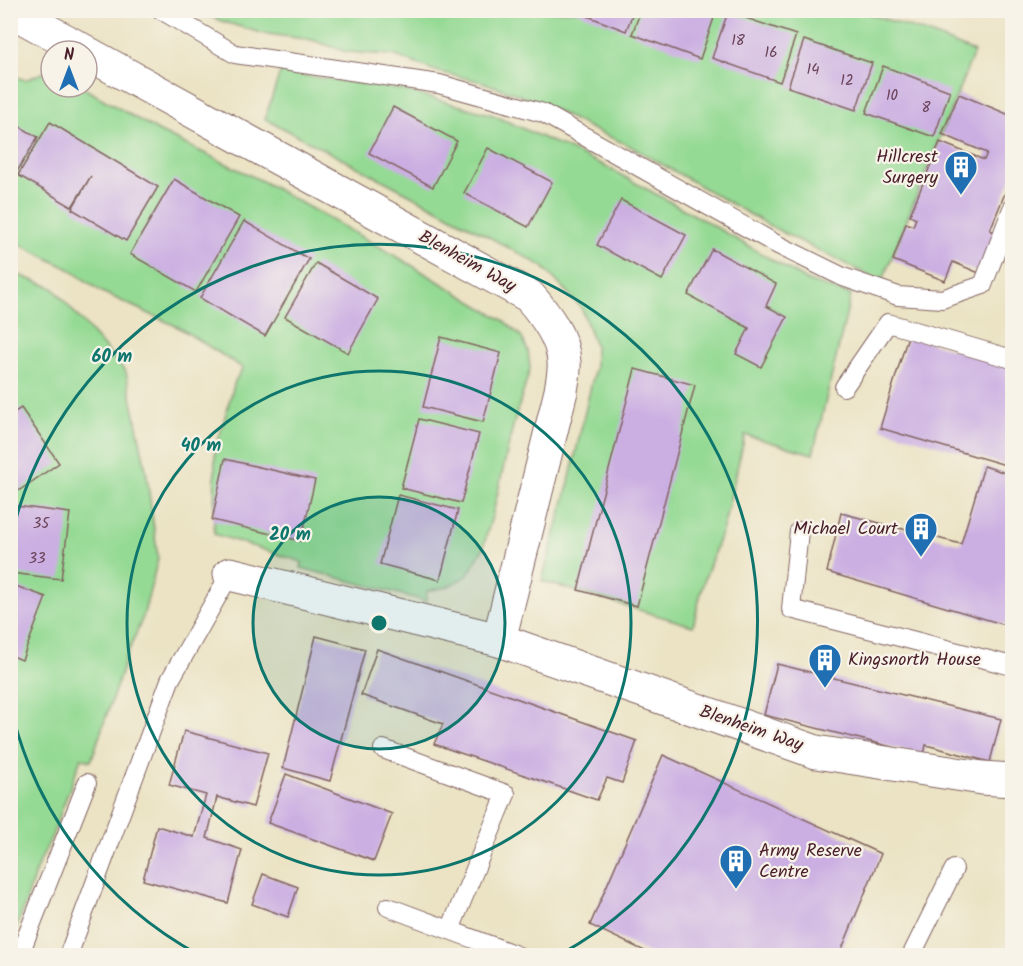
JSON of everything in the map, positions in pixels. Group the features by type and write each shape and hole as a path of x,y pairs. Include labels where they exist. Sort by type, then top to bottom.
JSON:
{"street":[{"name":"Blenheim Way","path":"14,12 62,39"},
{"name":"Blenheim Way","path":"99,60 528,296 546,315 558,339 564,362 561,391 499,640"},
{"name":"Blenheim Way","path":"230,574 499,640 816,752 982,778 1012,780"}],"lane":[{"path":"161,10 236,54 439,84 543,113 776,244 843,277 898,296 942,298 983,285 1012,209"},
{"path":"844,387 888,323 1012,359"},
{"path":"799,531 791,609 1012,666"},
{"path":"68,956 170,680 230,574"},
{"path":"383,749 506,794 450,930"},
{"path":"20,956 87,783"},
{"path":"911,956 954,869"},
{"path":"388,907 519,956"}],"green space":[{"path":"198,11 861,11 930,34 974,52 882,282 772,227 630,146 522,96 482,82 439,72 393,55 347,52 312,40 261,33 221,21"},
{"path":"280,72 403,90 493,115 601,164 808,281 851,295 813,454 745,435 724,525 703,584 693,626 542,581 569,482 595,368 595,346 581,307 542,266 265,119"},
{"path":"10,74 25,80 39,74 39,99 99,99 99,97 160,132 262,181 401,259 503,320 521,336 528,351 530,369 513,426 482,551 467,576 447,587 427,591 426,601 301,568 302,562 214,534 215,452 235,381 243,368 178,327 102,292 69,269 11,240"},
{"path":"11,272 53,288 126,372 146,470 158,559 143,617 127,655 91,761 81,758 52,836 36,870 11,941"}],"building":[{"path":"572,10 634,10 626,31"},
{"path":"641,10 716,12 700,59 632,34"},
{"path":"728,12 796,35 780,82 712,58"},
{"path":"804,40 872,63 856,110 788,87"},
{"path":"883,66 950,91 934,137 866,113"},
{"name":"Hillcrest Surgery","path":"959,94 1012,116 1012,176 990,230 997,233 979,273 953,262 945,281 893,260 906,223 913,226 916,218 910,215 940,142 984,160 987,153 942,134"},
{"path":"393,107 457,141 433,187 369,153"},
{"path":"10,121 38,137 10,183"},
{"path":"50,122 158,187 126,241 72,209 91,176 72,207 18,175"},
{"path":"488,148 552,182 528,227 464,193"},
{"path":"174,179 239,217 196,292 130,254"},
{"path":"621,200 686,235 662,280 597,245"},
{"path":"244,221 309,259 265,336 200,298"},
{"path":"712,249 776,284 766,306 787,317 761,367 736,354 749,328 688,295"},
{"path":"316,263 378,299 348,353 285,317"},
{"path":"908,336 1012,367 1012,467 880,428"},
{"path":"441,337 501,353 483,422 423,407"},
{"path":"635,369 695,385 637,606 578,590"},
{"path":"21,408 59,463 14,494 10,489 10,415"},
{"path":"419,419 479,434 461,503 401,488"},
{"path":"225,459 315,480 301,541 212,520"},
{"name":"Michael Court","path":"984,466 1012,475 1012,627 827,572 841,513 961,544"},
{"path":"398,495 458,510 440,580 380,564"},
{"path":"16,506 70,513 61,579 10,573 10,546"},
{"path":"10,584 46,597 22,660 10,655"},
{"path":"316,636 365,649 330,781 283,768"},
{"path":"377,649 637,741 622,783 607,778 597,800 434,744 443,724 361,695"},
{"name":"Kingsnorth House","path":"777,664 1001,719 990,762 926,745 924,755 764,715"},
{"path":"184,731 268,753 253,807 217,797 207,838 242,850 228,903 143,880 157,826 194,837 206,795 169,785"},
{"name":"Army Reserve Centre","path":"663,755 881,854 839,956 655,956 590,925"},
{"path":"286,774 392,814 374,861 268,823"},
{"path":"263,874 298,887 288,917 252,904"}],"place":[{"name":"Hillcrest Surgery","path":"961,196"},
{"name":"Michael Court","path":"921,558"},
{"name":"Kingsnorth House","path":"825,689"},
{"name":"Army Reserve Centre","path":"736,890"}]}
